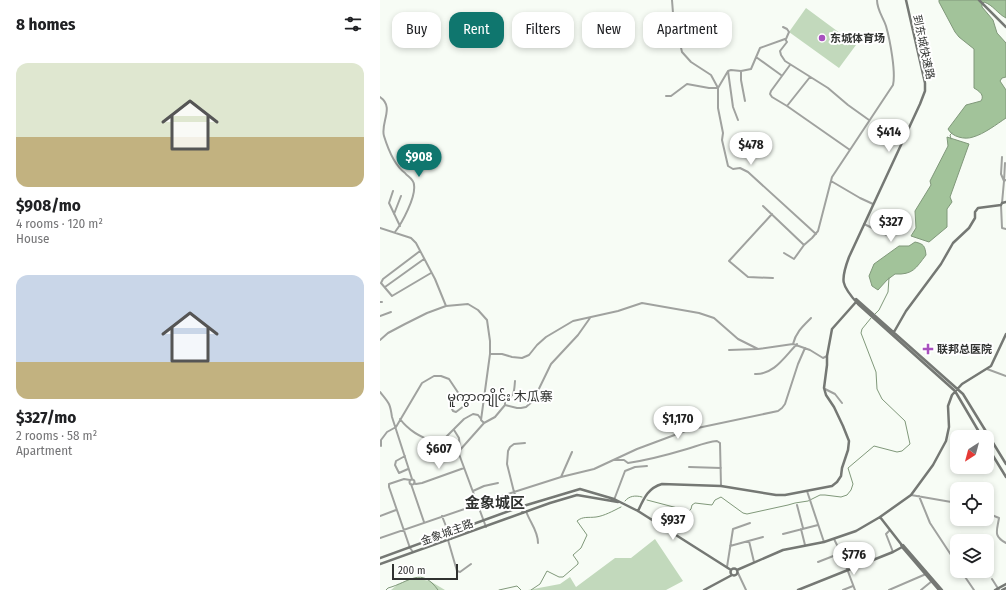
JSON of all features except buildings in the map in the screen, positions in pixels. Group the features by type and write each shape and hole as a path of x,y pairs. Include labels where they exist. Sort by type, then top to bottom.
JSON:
{"main road":[{"name":"到东城快速路","path":"871,315 850,295 844,285 843,276 849,257 925,91 925,83 906,0"},
{"path":"979,0 1006,27"},
{"path":"893,333 906,311 941,264 953,243 969,228 975,218 975,212 978,208 1006,202"},
{"name":"到东城快速路","path":"850,295 871,315"},
{"path":"638,511 648,492 656,486 662,484 721,486 776,495 785,495 832,486 837,482 841,476 849,441 824,388 827,356 832,329 856,302"},
{"path":"871,315 966,398 1006,463"},
{"path":"704,590 732,575 736,575 737,571 754,562 783,550 824,542 856,531 880,517 911,495 933,465 946,441 949,427 948,406 956,390 970,378 987,369 994,362 1006,335"},
{"path":"956,390 978,430"},
{"path":"994,457 1006,477"},
{"name":"金象城主路","path":"380,558 520,507 580,489 620,502 638,511 732,570"},
{"name":"金象城主路","path":"380,564 486,527 526,511 576,495 614,500"},
{"path":"555,496 557,501"},
{"path":"880,517 926,574 942,590"},
{"path":"799,590 893,552 902,545"},
{"path":"902,545 939,590"},
{"path":"732,575 731,572 734,568 737,571"},
{"path":"997,590 1006,584"},
{"path":"1002,590 1006,588"}],"street":[{"path":"672,0 673,13 682,52 698,67 711,75 718,88 718,108 723,133 722,140 728,166 733,169 740,168 748,172 816,234"},
{"path":"784,253 794,260 804,245 816,234 831,181 835,173 893,85 895,74 886,26 879,12 877,0"},
{"path":"784,27 788,32 786,39 787,42 780,51 780,55 790,65 828,88 848,105 870,120"},
{"path":"718,88 728,71 751,69 760,48 784,38 786,39"},
{"path":"756,57 781,75"},
{"path":"790,65 781,75 771,91 770,94 772,97 850,150"},
{"path":"741,70 741,80 745,101"},
{"path":"728,71 733,107 738,120"},
{"path":"787,106 810,77"},
{"path":"666,96 671,96 687,84 718,88"},
{"path":"380,97 385,101 386,105 387,113 383,134 388,148 397,165 415,185 407,211 400,226 395,232"},
{"path":"1002,157 1001,174 1005,180"},
{"path":"1005,163 1002,228 1006,229"},
{"path":"831,181 873,204"},
{"path":"393,191 389,203 400,226"},
{"path":"394,214 401,196"},
{"path":"763,206 804,245"},
{"path":"772,214 729,261 748,277 773,278"},
{"path":"864,224 892,236 900,230 906,218"},
{"path":"380,228 411,238 420,251 430,273 435,279 446,306"},
{"path":"420,251 381,282 392,296 430,273"},
{"path":"385,288 424,259"},
{"path":"490,354 502,354 522,358 529,355 537,345 559,328 573,321 642,303 678,308 714,318 738,339 758,349"},
{"path":"380,340 388,333 426,313 446,306 468,304 483,314 487,320 490,354 481,420"},
{"path":"380,316 391,312"},
{"path":"484,395 497,394 505,403 517,408 526,407 534,401 551,364 578,335 590,317"},
{"path":"793,344 794,337 800,328 811,318"},
{"path":"729,350 758,349 797,344 823,358 827,356"},
{"path":"755,374 763,374 772,370 797,344"},
{"path":"380,538 514,492 594,469 641,447 688,430 778,411 785,404 798,364 805,348"},
{"path":"987,369 1006,376"},
{"path":"381,446 380,440 385,434 396,427 422,383 434,376 444,376 449,379 465,404 456,412 453,412 452,409 454,404 452,397"},
{"path":"460,450 484,423 495,417 515,390 515,381"},
{"path":"824,388 835,394 842,403"},
{"path":"380,392 392,410 392,417 411,480 409,483 412,484 424,522"},
{"path":"400,419 409,430 422,438 435,442 446,438 464,419 472,414 478,415 484,423"},
{"path":"454,430 459,438 459,454 486,527"},
{"path":"612,460 620,460 628,463 657,458 707,442 717,441 720,443 721,486"},
{"path":"448,446 459,442"},
{"path":"522,513 514,492 507,464 509,450 514,444 526,443"},
{"path":"562,477 572,452"},
{"path":"405,456 396,461 396,465 399,473 408,469"},
{"path":"614,500 625,471 634,467 648,466"},
{"path":"689,467 721,468"},
{"path":"412,484 422,483 464,468"},
{"path":"411,480 404,479 388,485 410,548 414,552"},
{"path":"473,491 484,486 498,483"},
{"path":"807,491 824,542"},
{"path":"911,495 950,502"},
{"path":"918,496 930,523 950,553"},
{"path":"797,505 805,545"},
{"path":"380,516 396,510"},
{"path":"526,511 530,523 534,526 537,532 538,543"},
{"path":"442,516 449,534 457,571 460,572 471,564"},
{"path":"994,516 999,518 996,535 1006,543"},
{"path":"727,567 733,529 750,523"},
{"path":"783,534 819,525"},
{"path":"890,530 886,534 893,552"},
{"path":"730,546 763,537"},
{"path":"834,539 855,590"},
{"path":"749,541 754,562"},
{"path":"818,562 841,553"},
{"path":"737,571 746,590"},
{"path":"889,590 926,574"},
{"path":"966,578 974,590"},
{"path":"992,578 997,590"},
{"path":"921,590 932,580"},
{"path":"843,590 853,586"}],"shaded area":[{"path":"939,0 1006,0 1006,18 987,3 984,2 982,7 993,20 997,33 1006,43 1006,77 1002,78 1000,81 1006,90 1006,118 977,136 970,138 956,136 948,129 966,105 981,101 982,99 981,93 974,88 974,49 955,32"},
{"name":"东城体育场","path":"806,8 856,45 839,68 789,32"},
{"path":"947,137 969,144 950,197 952,202 947,209 947,227 929,242 911,236 916,228 915,211 931,185 930,181 948,146"},
{"path":"915,242 924,246 926,255 917,267 910,272 895,274 878,290 872,286 869,276 874,264 899,246 909,246"},
{"path":"655,539 683,581 666,590 528,590 560,584 570,577 576,587 615,558 631,558"},
{"path":"413,578 430,581 445,590 391,590 398,584"}],"waterway":[{"path":"951,139 950,135 952,133"},
{"path":"875,314 879,310 888,292 889,278"},
{"path":"647,500 689,511 695,503 712,505 715,500 721,497 743,513 747,514 808,501 820,495 841,497 847,495 853,484 848,468 874,446 897,452 902,451 910,444 905,421 882,399 877,389 876,372 861,333 862,329 871,318"},
{"path":"625,501 632,496 642,497"},
{"path":"531,590 540,584 547,571 559,577 563,577 578,564 573,555 581,548 587,535 577,521 579,519 602,516 621,507"},
{"path":"386,590 409,580 421,577 432,583 438,590"},
{"path":"499,590 517,586 521,590"}],"place":[{"name":"东城体育场","path":"822,38"},
{"name":"联邦总医院","path":"928,349"}],"district":[{"name":"မူကွာကျိုင်း 木瓜寨","path":"500,396"},
{"name":"金象城区","path":"495,503"}]}
